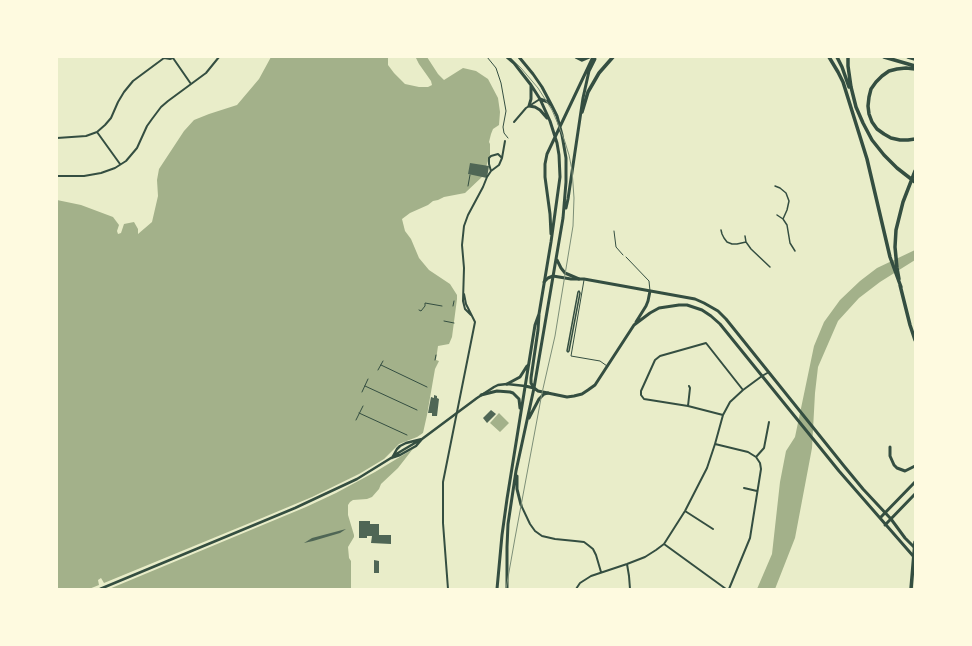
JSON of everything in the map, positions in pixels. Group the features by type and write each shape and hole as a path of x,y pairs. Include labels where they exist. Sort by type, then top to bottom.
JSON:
{"highway":[{"path":"576,57 582,60 589,57"},
{"path":"582,112 588,92 599,73 613,57"},
{"path":"829,57 843,82 866,159 890,257 901,287 915,340"},
{"path":"837,57 856,107 872,140 884,156 915,182"},
{"path":"848,57 851,87 856,107"},
{"path":"884,57 915,66"},
{"path":"908,57 915,59"},
{"path":"915,69 897,69 889,71 882,76 871,89 868,106 872,122 877,129 884,134 891,138 900,140 915,139"},
{"path":"897,274 895,246 896,230 902,202 914,173"},
{"path":"911,589 915,542"}],"main road":[{"path":"508,57 531,85 540,99 550,120 557,143 560,166 556,210 539,314 531,378 531,383 534,388"},
{"path":"507,589 508,524 516,472 534,388 563,218 566,182 566,158 557,116 538,81 519,57"},
{"path":"563,218 568,199 586,86 594,57"},
{"path":"551,242 545,164 550,148 594,57"},
{"path":"531,85 531,99 529,106 540,110 550,120"},
{"path":"540,99 548,102 552,106"},
{"path":"556,259 565,273 579,279"},
{"path":"544,282 553,276 571,279 584,279 702,301 718,311 863,489 915,548"},
{"path":"525,386 534,388 538,391 567,397 582,394 588,390 595,384 646,306 650,291"},
{"path":"634,325 659,308 679,305 687,305 702,310 711,316 720,324 816,443 885,525 915,558"},
{"path":"497,589 506,506 535,325 539,314"},
{"path":"507,384 520,377 530,358"},
{"path":"481,395 502,391 510,392 519,399 521,412"},
{"path":"527,422 539,399 544,394 548,393"},
{"path":"890,447 890,456 897,468 905,470 915,466"},
{"path":"516,472 517,489 521,505"},
{"path":"880,518 915,482"},
{"path":"885,525 915,494"}],"street":[{"path":"57,138 86,136 98,132 111,118 118,102 133,81 164,57 170,59 173,57 191,84"},
{"path":"57,176 92,175 108,171 120,164 132,155 137,148 147,126 156,113 168,101 206,73 219,57"},
{"path":"514,122 526,108 540,99"},
{"path":"98,132 120,164"},
{"path":"448,589 443,523 443,482 475,326 475,322 466,304 464,294 462,250 464,226 487,177 499,164 502,158 505,141"},
{"path":"491,171 489,158 498,154 502,158"},
{"path":"775,186 786,193 789,201 783,219"},
{"path":"778,215 787,225 790,243 795,251"},
{"path":"721,230 727,242 732,244 746,242"},
{"path":"745,236 746,242 751,249 770,267"},
{"path":"579,291 570,351 567,351 578,292 579,291"},
{"path":"723,415 688,406 644,399 641,395 642,391 654,360 660,356 706,343 743,390"},
{"path":"576,589 580,583 591,576 651,554 664,544 685,511 707,468 723,415 730,402 743,390 769,372"},
{"path":"100,589 295,508 357,479 391,458 416,446 422,439 481,395 498,385 507,384 525,386"},
{"path":"688,406 689,386"},
{"path":"756,457 764,448 769,422"},
{"path":"391,458 400,446 422,439"},
{"path":"664,544 727,589 750,538 761,469 760,463 756,457 748,452 715,444"},
{"path":"744,488 757,491"},
{"path":"521,505 530,524 535,531 542,536 556,540 584,542 593,549 602,572"},
{"path":"685,511 713,529"},
{"path":"627,564 630,589"}],"lane":[{"path":"614,231 616,247 623,255"},
{"path":"626,257 649,281 650,291"},
{"path":"584,279 571,356 600,361 607,366"}],"path":[{"path":"487,57 496,68 501,83 506,111 503,127 504,133 508,138"},
{"path":"468,186 470,175"},
{"path":"453,306 454,301"},
{"path":"419,310 421,311 426,303 442,306"},
{"path":"444,321 454,323"},
{"path":"435,360 436,355"},
{"path":"378,370 383,361"},
{"path":"381,365 427,387"},
{"path":"362,392 368,379"},
{"path":"365,386 417,410"},
{"path":"356,420 362,406"},
{"path":"359,414 407,435"}],"shaded area":[{"path":"271,57 388,57 388,65 405,84 428,87 432,85 431,81 414,57 427,57 438,74 444,80 463,68 476,71 488,79 498,98 500,112 499,125 493,129 491,134 489,142 490,155 483,176 465,193 444,197 433,201 402,219 405,231 411,239 419,258 429,270 450,284 457,295 452,337 449,344 438,346 436,360 439,361 435,369 423,433 419,441 398,468 381,484 379,489 372,497 353,500 348,505 348,515 354,535 348,547 349,558 351,561 351,589 57,589 57,200 81,205 113,217 119,225 117,231 118,234 121,233 124,224 134,222 138,229 138,234 152,222 158,196 157,180 159,169 184,131 194,120 237,105 259,79"},
{"path":"915,250 915,260 880,282 859,298 838,321 818,367 812,448 795,538 775,589 757,589 772,554 780,482 786,451 795,437 814,346 824,322 840,300 860,281 877,268"},
{"path":"499,413 509,423 500,432 490,423"}],"pier":[{"path":"426,431 418,446 336,493 306,507 109,589 89,589 99,585 98,580 101,578 104,583 312,497 359,474 384,459 399,444 417,437"}],"building":[{"path":"470,163 489,166 487,178 468,174"},
{"path":"434,395 439,399 437,416 432,416 432,413 428,413 431,397 434,398"},
{"path":"491,410 496,414 487,423 483,418"},
{"path":"359,521 370,521 370,524 379,524 379,535 391,535 391,544 371,543 372,536 367,536 367,538 359,538"},
{"path":"346,529 340,533 304,543 312,538"},
{"path":"374,560 379,561 379,573 374,573"}],"railway":[{"path":"506,589 542,393 555,336 573,226 574,198 572,170 569,155 552,110 538,88 510,57"}]}
